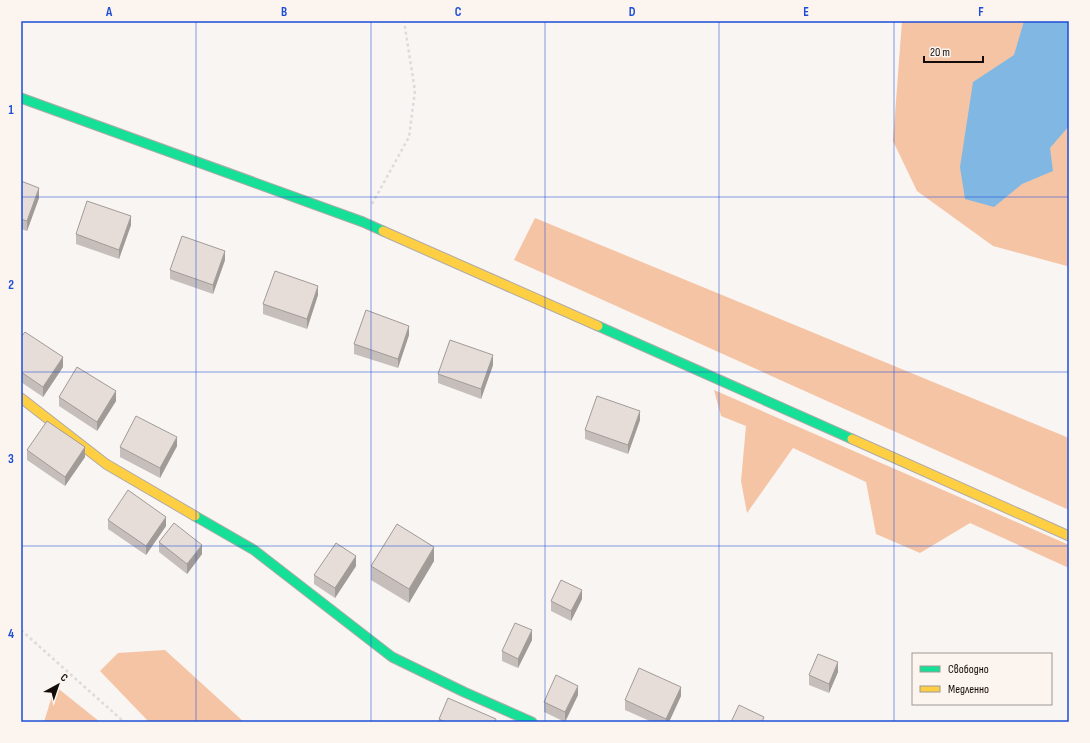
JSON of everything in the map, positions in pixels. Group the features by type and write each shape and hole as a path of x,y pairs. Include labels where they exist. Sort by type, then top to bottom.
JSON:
{"street":[{"path":"21,98 363,222 1069,536"},
{"path":"21,398 106,464 254,550 392,657 464,692 532,722"}],"path":[{"path":"363,222 409,137 415,91 404,21"},
{"path":"21,630 124,722"}],"shaded area":[{"path":"902,21 1069,21 1069,265 1067,266 993,246 917,191 893,141"},
{"path":"535,218 1069,438 1069,510 514,260"},
{"path":"714,390 1069,545 1069,568 970,523 920,553 876,534 866,482 793,448 747,513 741,481 746,426 721,416"},
{"path":"165,650 244,722 149,722 100,671 118,653"},
{"path":"55,686 100,722 44,722"}],"water":[{"path":"1024,21 1069,21 1069,126 1050,148 1053,171 1022,184 994,207 965,199 960,167 973,82 1014,55"}],"building":[{"path":"21,181 39,188 27,221 21,219"},
{"path":"87,201 131,216 119,250 76,234"},
{"path":"182,236 225,251 213,285 170,270"},
{"path":"275,271 318,286 307,319 263,304"},
{"path":"366,310 409,326 398,359 354,344"},
{"path":"25,332 63,357 43,387 21,372 21,337"},
{"path":"450,340 493,355 481,389 438,374"},
{"path":"77,367 116,391 97,422 59,397"},
{"path":"597,396 640,411 628,445 585,430"},
{"path":"136,416 177,437 160,468 120,447"},
{"path":"47,421 85,447 65,477 27,450"},
{"path":"128,490 166,517 146,546 108,520"},
{"path":"174,523 202,545 187,564 159,542"},
{"path":"397,524 434,547 409,589 371,566"},
{"path":"336,543 356,556 335,588 314,575"},
{"path":"561,580 582,590 571,611 551,601"},
{"path":"515,623 532,630 518,659 502,651"},
{"path":"818,654 838,662 829,684 809,675"},
{"path":"639,668 681,687 666,719 625,700"},
{"path":"556,675 578,686 565,712 544,702"},
{"path":"448,698 496,719 495,722 445,722 439,719"},
{"path":"739,705 764,717 762,722 731,722"}],"traffic: fast":[{"path":"21,98 363,222 383,231"},
{"path":"598,326 852,439"},
{"path":"195,516 254,550 392,657 464,692 532,722"}],"traffic: slow":[{"path":"383,231 598,326"},
{"path":"21,398 106,464 195,516"},
{"path":"852,439 1069,536"}]}
